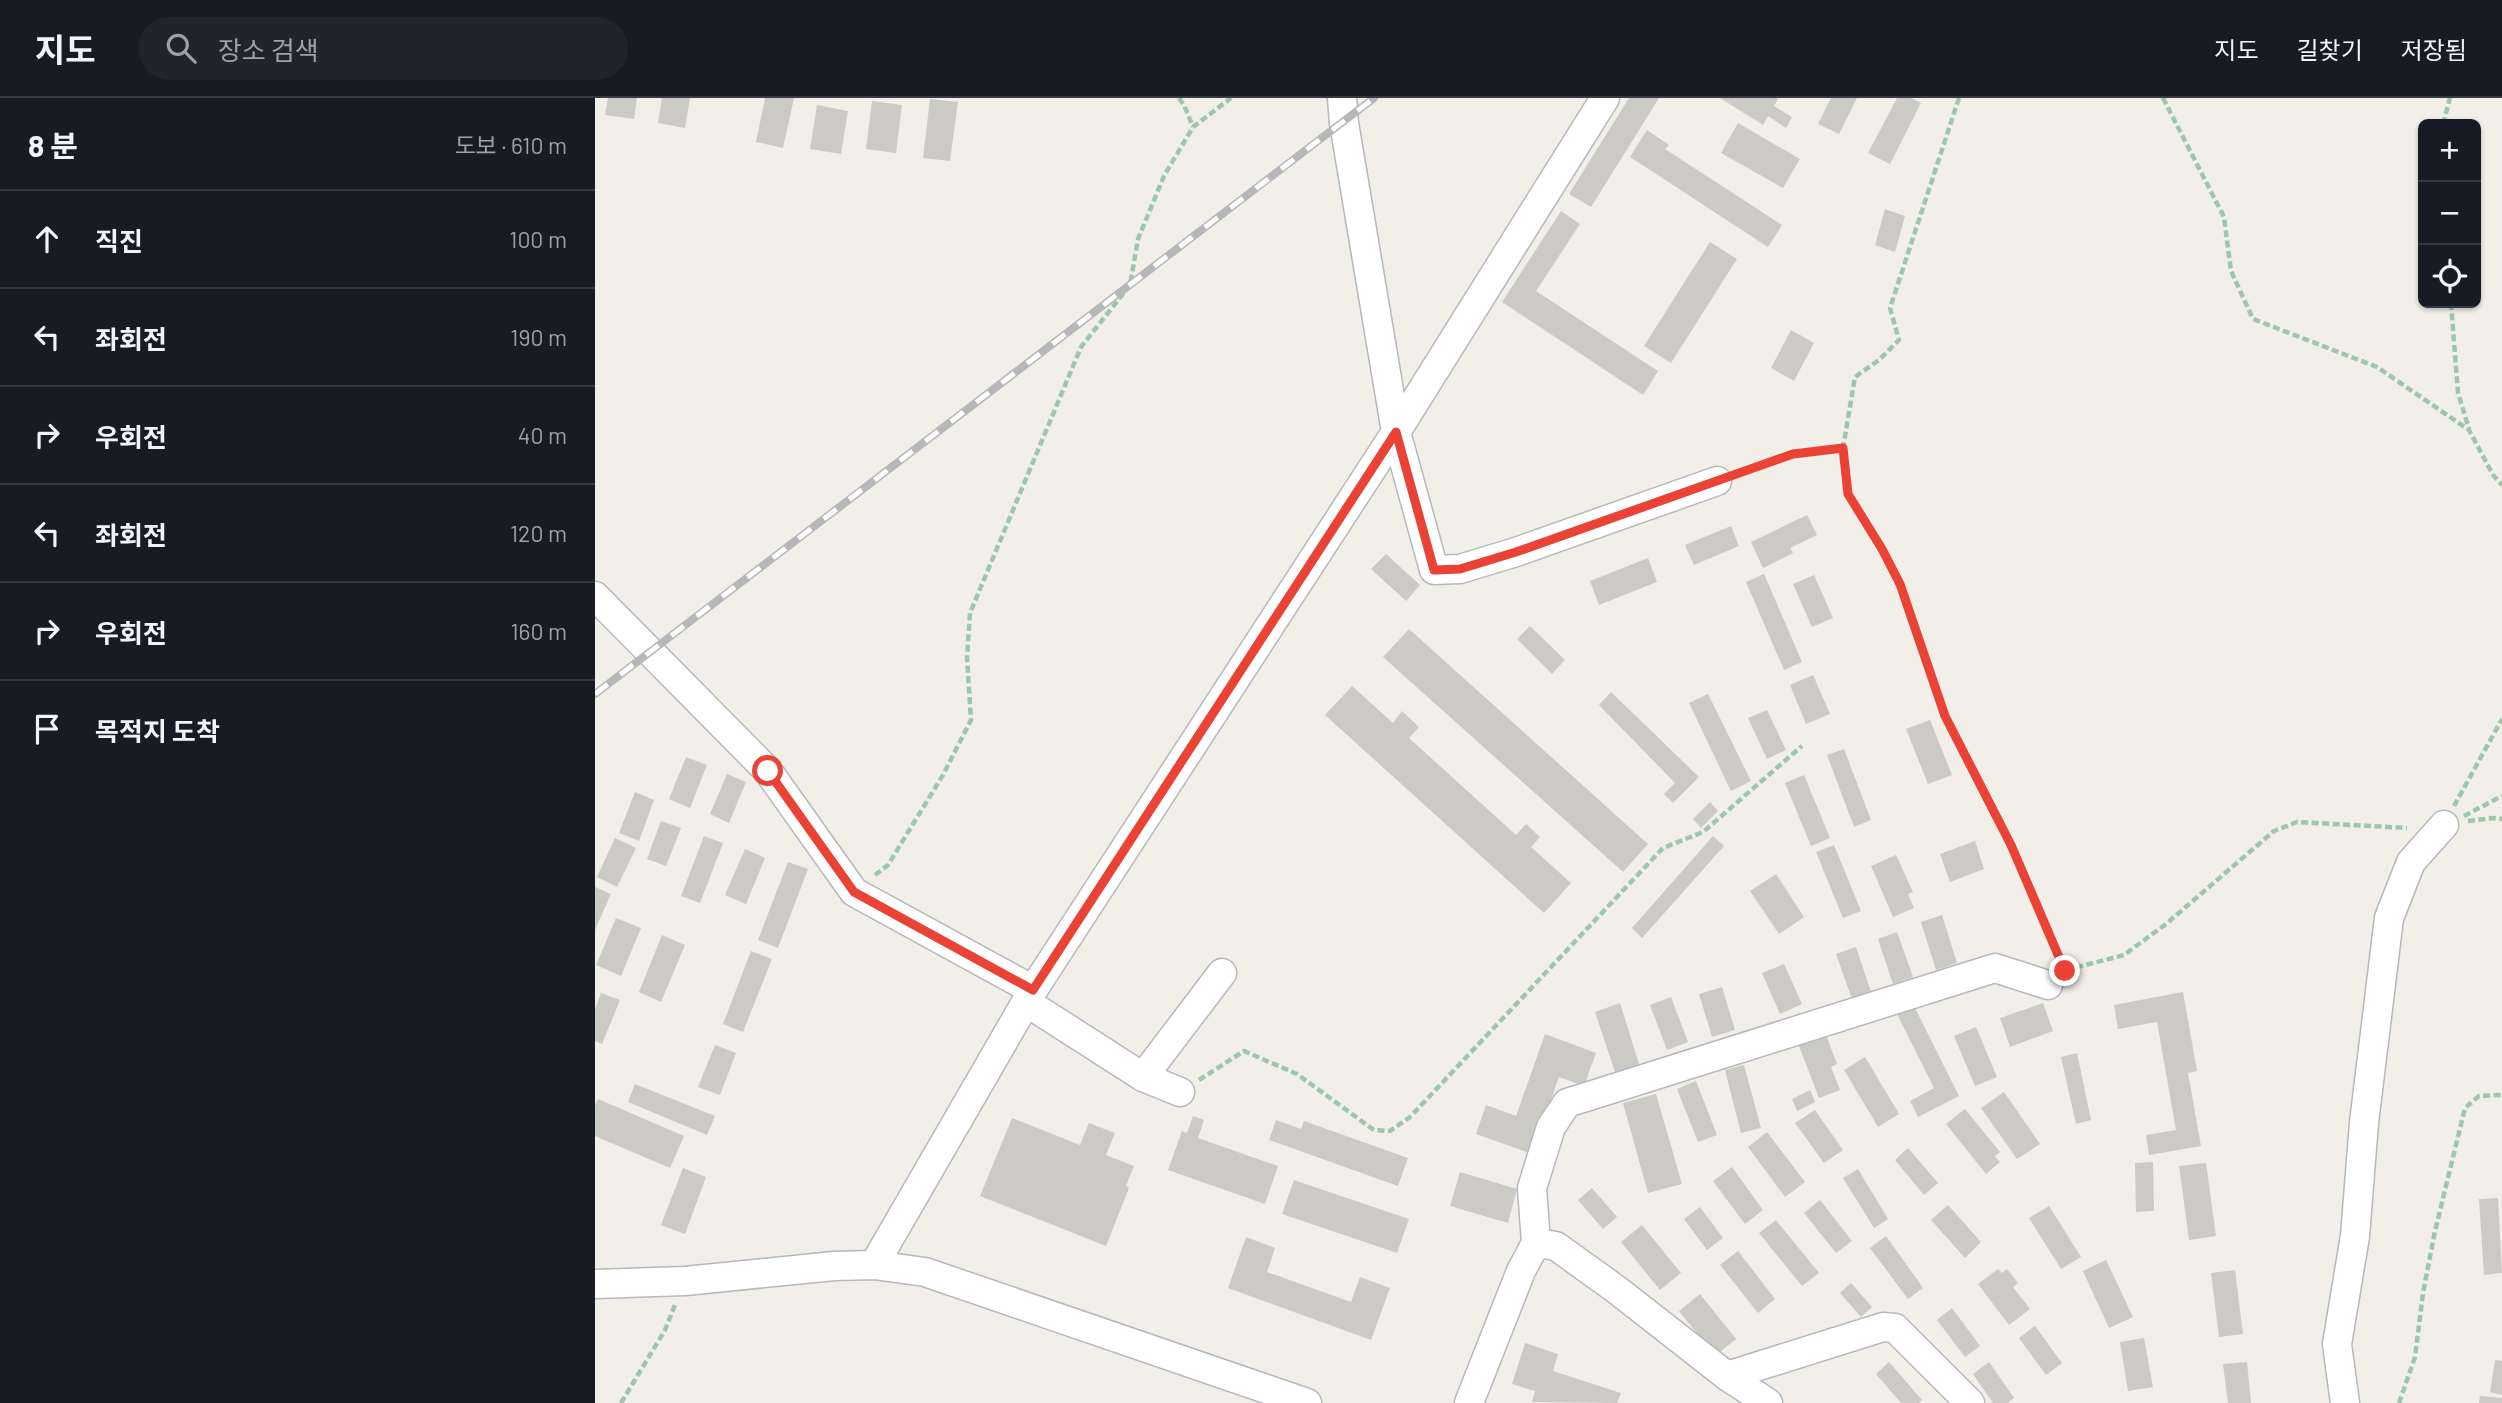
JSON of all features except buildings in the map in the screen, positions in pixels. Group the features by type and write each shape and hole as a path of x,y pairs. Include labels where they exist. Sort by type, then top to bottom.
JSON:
{"street":[{"path":"1342,98 1396,432 1434,570 1460,569 1516,552 1717,481"},
{"path":"874,1265 1030,996 1396,432 1605,98"},
{"path":"595,596 768,771 854,892 1030,996 1143,1077 1180,1092"},
{"path":"2345,1403 2337,1344 2355,1236 2364,1123 2389,918 2411,862 2444,825"},
{"path":"1469,1403 1521,1271 1536,1243 1532,1188 1551,1127 1567,1103 1995,968 2056,978"},
{"path":"1143,1077 1222,973"},
{"path":"1536,1243 1556,1246 1727,1376 1768,1403"},
{"path":"595,1284 685,1282 834,1266 874,1265 925,1272 1307,1403"},
{"path":"1727,1376 1883,1327 1895,1328 1971,1403"}],"path":[{"path":"1179,98 1193,127"},
{"path":"854,892 888,865 943,775 971,720 967,658 970,613 1081,347 1130,285 1138,239 1164,176 1193,127 1231,98"},
{"path":"1959,98 1890,308 1899,340 1879,360 1854,377 1843,448 1848,494 1900,584 1945,716 2011,845 2056,978 2124,955 2166,925 2274,831 2297,822 2400,828 2502,819"},
{"path":"2163,98 2224,218 2231,271 2253,319 2377,367 2469,430"},
{"path":"2444,119 2450,98"},
{"path":"2451,308 2458,393 2469,430 2493,475 2502,485"},
{"path":"1717,481 1793,454 1843,448"},
{"path":"2444,825 2502,719"},
{"path":"1180,1092 1244,1051 1297,1074 1374,1130 1390,1131 1410,1117 1663,848 1703,832 1802,746"},
{"path":"2444,825 2502,796"},
{"path":"2399,1403 2415,1357 2423,1293 2435,1231 2465,1108 2479,1096 2502,1095"},
{"path":"621,1403 665,1329 685,1282"}],"railway":[{"path":"595,694 1374,98"}],"route":[{"path":"768,771 854,892 1033,990 1396,432 1434,570 1460,569 1516,552 1793,454 1843,448 1848,494 1900,584 1945,716 2011,845 2065,971"}]}
